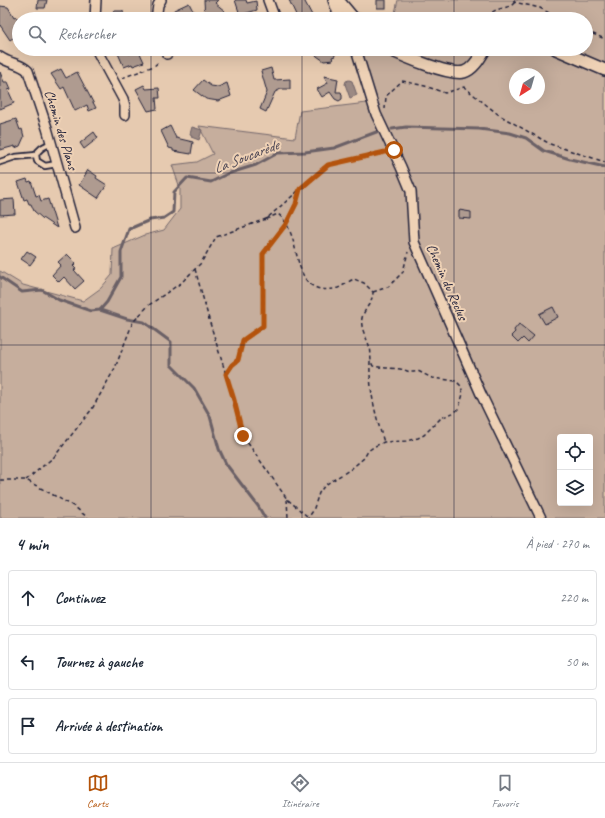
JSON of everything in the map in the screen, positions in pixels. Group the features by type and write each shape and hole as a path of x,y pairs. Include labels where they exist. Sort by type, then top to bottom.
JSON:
{"street":[{"path":"95,12 96,0"},
{"path":"157,12 158,5 161,0"},
{"path":"268,0 272,12"},
{"path":"333,0 337,12"},
{"path":"338,0 348,12"},
{"path":"100,56 123,99 125,114"},
{"name":"Chemin du Reclus","path":"358,56 376,114 394,150 411,190 414,242 481,394 541,518"},
{"path":"406,56 444,70 464,72 476,64 481,56"},
{"path":"572,56 605,70"},
{"name":"Chemin des Plans","path":"0,57 6,61 24,66 28,71 51,143 75,228"}],"lane":[{"path":"51,143 41,148 36,155 37,161 45,166 57,164"},
{"path":"0,162 15,157 36,155"}],"path":[{"path":"492,12 510,6 517,0"},
{"path":"514,1 540,8 547,12"},
{"path":"593,34 605,39"},
{"path":"113,81 154,66 162,56"},
{"path":"385,109 386,96 402,81 425,86 445,93 464,87 499,115 550,144 605,162"},
{"path":"266,219 328,165 394,150"},
{"path":"226,374 232,365 238,360 243,340 263,326 263,254 287,223 296,204 300,189"},
{"path":"26,480 54,457 92,409 115,368 132,322 149,305 181,283 201,263 216,237 278,214 287,223 304,276 309,285 315,288 326,289 339,287 354,279 364,283 373,292 373,297 362,317 362,324 363,331 371,350 370,380 377,423 384,442"},
{"path":"373,292 388,287 403,272 408,251 414,242"},
{"path":"195,269 234,400 243,436 287,499 308,518 313,511 319,493 325,485 351,469 364,458 368,451 384,442 412,440 424,435 441,418 455,412 459,408 463,394 461,386 456,381 432,378 418,371 411,373 402,369 373,366 370,361"},
{"path":"0,480 26,480 75,507 88,518"},
{"path":"287,499 288,518"}],"shaded area":[{"path":"398,0 605,0 605,518 0,518 0,271 23,285 83,301 101,288 112,275 113,249 145,235 164,230 180,209 180,188 172,165 197,162 213,154 199,126 295,138 300,111 367,103 354,56 593,56 593,12 395,12"},
{"path":"346,81 352,81 357,95 350,98 345,84"},
{"path":"192,127 202,130 199,140 191,137 192,135 190,134"}],"building":[{"path":"38,0 47,0 45,8 37,8"},
{"path":"204,0 218,0 215,3 225,11 224,12 205,12"},
{"path":"235,0 246,0 247,3 256,1 257,10 250,12 239,12"},
{"path":"289,0 304,0 310,12 295,12"},
{"path":"377,0 386,0 386,8 377,8"},
{"path":"189,3 194,12 173,12 174,10"},
{"path":"0,6 8,7 12,14 12,39 10,40 0,25"},
{"path":"119,56 141,56 144,62 133,66 132,64 124,67"},
{"path":"317,56 335,56 332,57 333,60 324,61"},
{"path":"271,68 274,80 290,79 290,89 281,89 275,92 266,112 260,109 267,92 261,71"},
{"path":"61,69 66,78 77,72 96,108 89,111 87,105 75,111 64,87 61,89 51,74"},
{"path":"0,72 4,82 8,82 11,89 8,90 14,103 0,109"},
{"path":"324,76 338,79 336,92 341,92 342,99 339,101 335,99 330,92 322,97 317,89 328,83"},
{"path":"203,80 211,86 218,87 227,83 231,96 218,101 206,99 194,90"},
{"path":"144,85 146,89 159,88 160,98 156,98 157,109 148,111 136,89"},
{"path":"16,119 20,130 22,129 24,137 20,146 0,150 0,124"},
{"path":"170,126 176,138 193,142 191,154 173,151 173,149 169,148 161,131"},
{"path":"94,132 98,138 84,149 80,143"},
{"path":"88,170 97,176 96,178 107,185 98,198 79,185"},
{"path":"27,179 28,182 31,181 36,196 39,195 41,201 48,199 57,228 34,211 27,199 24,200 18,182"},
{"path":"14,199 15,214 0,215 0,200"},
{"path":"459,210 471,212 471,219 459,218"},
{"path":"27,251 36,257 30,265 21,259"},
{"path":"67,254 76,263 73,266 76,269 74,270 84,281 75,289 64,277 59,282 52,275 61,265 58,262"},
{"path":"553,307 558,317 545,324 539,314"},
{"path":"519,324 534,336 528,343 523,338 518,343 511,336"}],"waterway":[{"name":"La Soucarède","path":"392,129 406,127 479,129 510,133 526,138 544,151 605,167"},
{"name":"La Soucarède","path":"0,277 22,292 42,290 59,300 91,311 100,310 107,302 121,277 121,252 129,229 150,220 164,218 173,212 174,192 187,178 211,182 227,174 256,165 278,153 305,152 334,148 379,131"},
{"path":"100,310 127,319 144,322 171,342 171,365 194,388 210,416 219,449 226,464 258,506 265,518"}],"route":[{"path":"243,436 226,374 232,365 238,360 241,353 243,340 263,326 263,254 286,224 296,204 300,189 328,165 394,150"}]}
